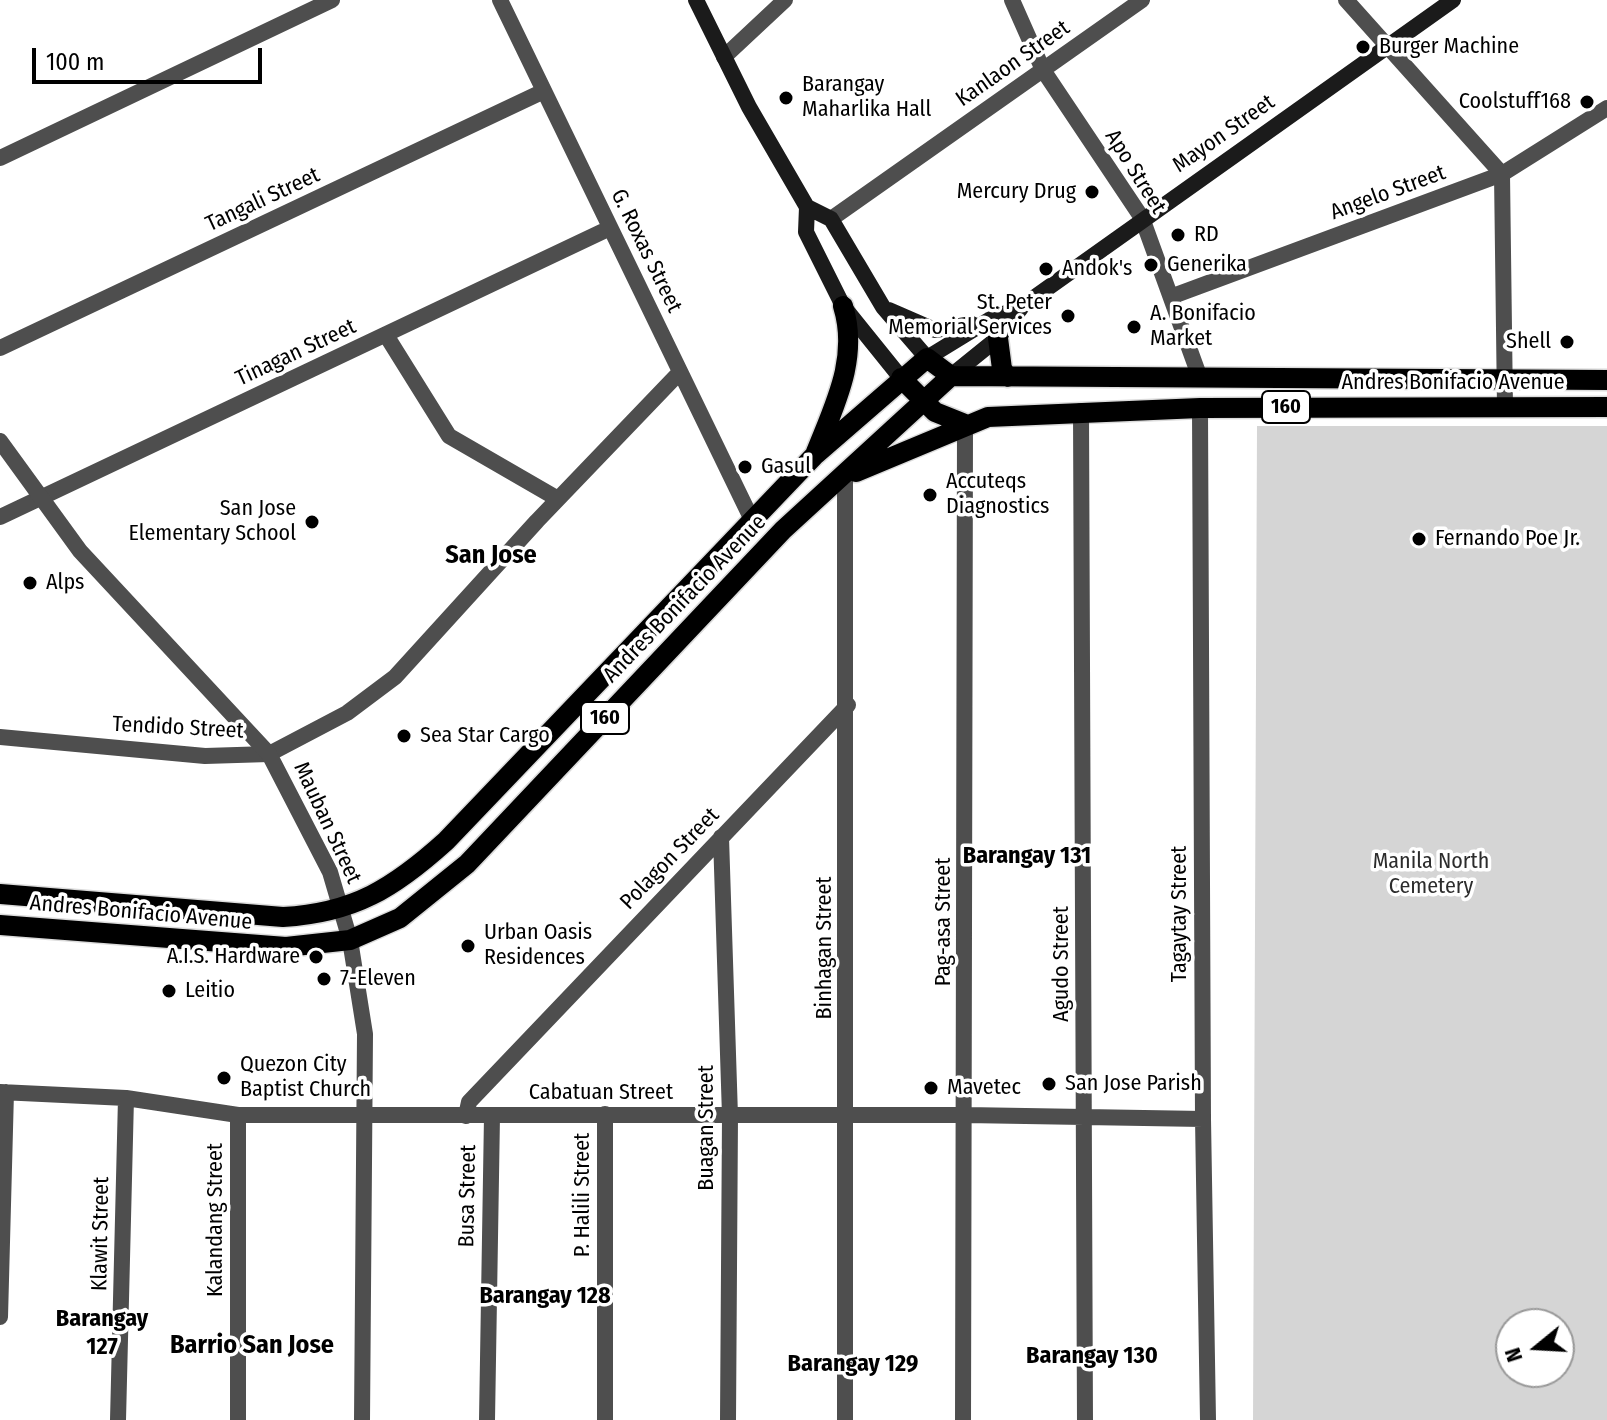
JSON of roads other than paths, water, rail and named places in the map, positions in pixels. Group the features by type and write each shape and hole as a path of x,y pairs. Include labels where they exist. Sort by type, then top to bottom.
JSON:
{"main road":[{"path":"696,0 807,207 806,232 843,306 849,325 849,354 837,400 814,456"},
{"name":"Mayon Street","path":"951,376 993,329 1021,307 1142,218 1453,0"},
{"path":"807,207 831,219 883,307 927,358 951,376"},
{"path":"843,306 923,402 965,424"},
{"path":"883,307 935,330 993,329 1002,369 1008,377"},
{"name":"Mayon Street","path":"927,358 993,329"},
{"name":"Andres Bonifacio Avenue","path":"0,894 283,917 342,909 370,898 413,871 446,841 814,456 927,358"},
{"name":"Andres Bonifacio Avenue","path":"0,925 256,947 305,947 350,940 400,918 467,864 783,530 951,376 1607,380"},
{"name":"Andres Bonifacio Avenue","path":"845,476 988,417 1200,408 1607,407"}],"street":[{"path":"0,158 332,0"},
{"name":"G. Roxas Street","path":"500,0 753,522"},
{"path":"724,57 785,0"},
{"name":"Apo Street","path":"1012,0 1043,70 1142,218 1173,296 1200,378"},
{"name":"Kanlaon Street","path":"831,219 1142,0"},
{"path":"1346,0 1502,174 1505,407"},
{"name":"Tangali Street","path":"0,348 544,91"},
{"name":"Angelo Street","path":"1173,296 1502,174 1607,108"},
{"name":"Tinagan Street","path":"0,517 610,228"},
{"path":"386,335 449,436 558,499"},
{"name":"Tendido Street","path":"0,737 205,756 269,754 347,713 395,677 558,499 680,372"},
{"name":"Tagaytay Street","path":"1200,408 1203,1119 1208,1420"},
{"name":"Agudo Street","path":"1081,411 1085,1420"},
{"name":"Pag-asa Street","path":"963,1420 965,424"},
{"name":"Mauban Street","path":"0,441 39,499 80,551 269,754 330,872 350,940 365,1034 362,1420"},
{"name":"Binhagan Street","path":"845,476 848,705 845,1420"},
{"name":"Polagon Street","path":"466,1116 469,1102 848,705"},
{"name":"Buagan Street","path":"721,837 730,1116 728,1420"},
{"path":"0,1317 3,1092"},
{"name":"Cabatuan Street","path":"3,1092 126,1098 238,1115 847,1114 1203,1119"},
{"name":"Klawit Street","path":"118,1420 126,1098"},
{"name":"P. Halili Street","path":"605,1114 605,1420"},
{"name":"Kalandang Street","path":"238,1115 238,1420"},
{"name":"Busa Street","path":"487,1420 492,1116"}],"place":[{"name":"Burger Machine","path":"1363,47"},
{"name":"Barangay Maharlika Hall","path":"786,98"},
{"name":"Coolstuff168","path":"1587,102"},
{"name":"Mercury Drug","path":"1092,192"},
{"name":"RD","path":"1178,235"},
{"name":"Generika","path":"1151,265"},
{"name":"Andok's","path":"1046,269"},
{"name":"St. Peter Memorial Services","path":"1068,316"},
{"name":"A. Bonifacio Market","path":"1134,327"},
{"name":"Shell","path":"1567,342"},
{"name":"Gasul","path":"745,467"},
{"name":"Accuteqs Diagnostics","path":"930,495"},
{"name":"San Jose Elementary School","path":"312,522"},
{"name":"Fernando Poe Jr.","path":"1419,539"},
{"name":"Alps","path":"30,583"},
{"name":"Sea Star Cargo","path":"404,736"},
{"name":"Urban Oasis Residences","path":"468,946"},
{"name":"A.I.S. Hardware","path":"316,957"},
{"name":"7-Eleven","path":"324,979"},
{"name":"Leitio","path":"169,991"},
{"name":"Quezon City Baptist Church","path":"224,1078"},
{"name":"San Jose Parish","path":"1049,1084"},
{"name":"Mavetec","path":"931,1088"}],"district":[{"name":"San Jose","path":"491,556"},
{"name":"Barangay 131","path":"1027,856"},
{"name":"Barangay 128","path":"545,1296"},
{"name":"Barangay 127","path":"102,1333"},
{"name":"Barrio San Jose","path":"252,1346"},
{"name":"Barangay 130","path":"1092,1356"},
{"name":"Barangay 129","path":"853,1364"}],"park label":[{"name":"Manila North Cemetery","path":"1431,874"}]}
